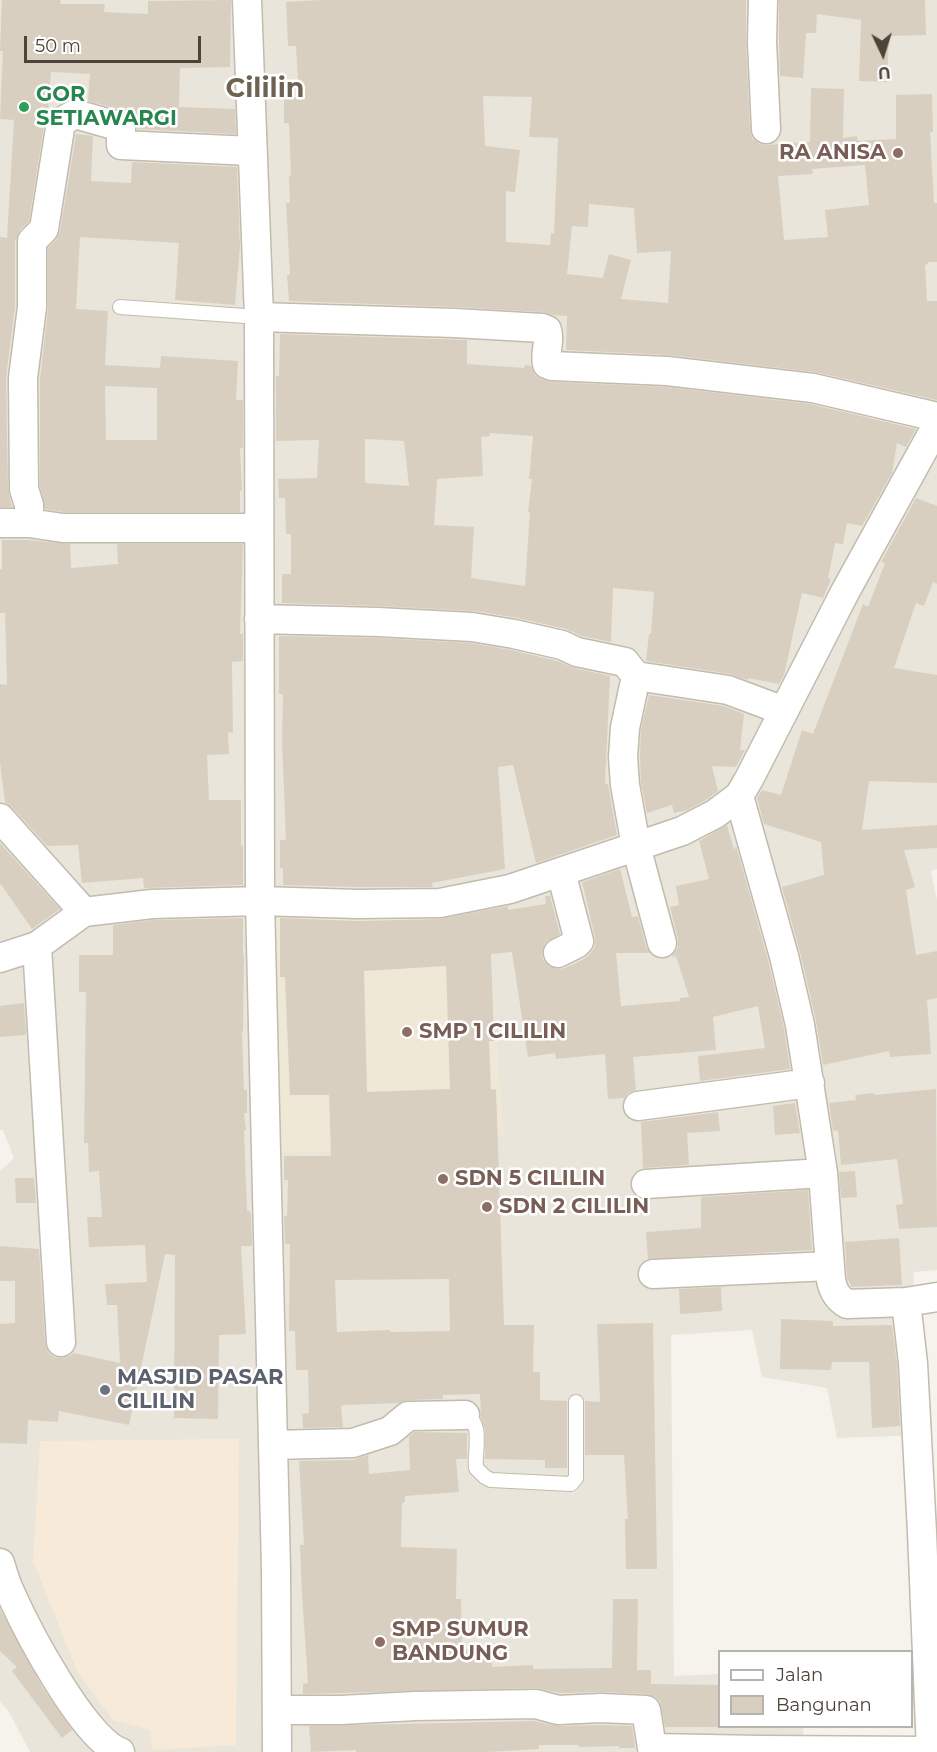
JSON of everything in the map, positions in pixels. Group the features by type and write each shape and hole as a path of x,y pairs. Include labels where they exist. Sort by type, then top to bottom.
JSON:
{"street":[{"path":"247,0 259,317 260,901 276,1569 277,1752"},
{"path":"763,0 762,42 766,129"},
{"path":"29,523 29,505 24,489 23,378 32,307 32,241 44,229 61,122 75,114 121,127 121,145 252,151"},
{"path":"259,317 542,328 547,330 549,335 546,360 547,364 552,366 667,371 813,388 937,417"},
{"path":"0,958 37,946 84,912 152,904 260,901 357,904 440,903 510,889 682,831 715,814 739,796 845,592 937,425"},
{"path":"0,523 29,523 63,528 258,528"},
{"path":"259,619 472,627 514,634 562,645 577,652 625,662 636,676 728,690 784,711"},
{"path":"636,676 625,728 622,757 636,846 662,943"},
{"path":"739,796 784,956 800,1025 823,1173 833,1290 847,1304 906,1302 937,1298"},
{"path":"0,818 84,912"},
{"path":"558,953 576,945 579,941 561,872"},
{"path":"37,946 62,1342"},
{"path":"638,1106 810,1083"},
{"path":"646,1184 823,1173"},
{"path":"653,1274 830,1266"},
{"path":"277,1710 536,1704 558,1710 601,1708 646,1710 652,1748 931,1751 922,1521 913,1363 906,1302"},
{"path":"273,1445 353,1443 390,1431 408,1416 465,1415"},
{"path":"0,1563 10,1592 38,1649 98,1736 120,1752"}],"lane":[{"path":"120,307 259,317"},
{"path":"465,1415 471,1417 476,1426 476,1468 485,1478 571,1484 576,1478 576,1402"}],"shaded area":[{"path":"0,0 937,0 937,869 931,871 937,900 937,1270 914,1272 913,1291 926,1435 837,1438 827,1388 762,1377 752,1330 671,1335 674,1676 718,1674 718,1728 803,1728 804,1742 937,1752 30,1752 8,1710 0,1702 0,1171 14,1158 3,1130 0,1130"},
{"path":"272,908 477,909 491,982 504,1136 453,1137 368,1151 277,1153","holes":["280,914 317,914 317,948 280,948","354,919 357,982 322,921","315,989 315,1029 286,1030 285,990","364,990 367,1092 495,1089 331,1148","289,1067 316,1095 290,1095"]},
{"path":"239,1439 236,1745 153,1750 150,1730 113,1720 78,1673 33,1561 40,1441"}],"building":[{"path":"2,0 61,0 60,4 105,4 104,12 148,14 148,1 231,0 230,67 180,68 179,107 235,109 236,134 138,129 134,118 126,111 88,101 90,74 51,72 48,112 29,221 20,230 15,241 15,306 6,378 8,489 12,507 0,507 0,237 7,238 14,120 0,119 3,51 0,51"},
{"path":"321,0 746,0 750,130 752,138 759,144 766,145 810,142 811,88 844,89 843,138 857,136 858,141 896,139 896,95 932,94 933,132 930,132 934,203 937,203 937,262 928,262 925,265 927,301 937,301 937,400 815,372 669,355 566,350 567,316 543,312 289,301 286,203 290,203 289,176 291,176 289,123 284,123 284,98 299,98 296,46 288,46 286,2","holes":["483,96 532,97 529,137 558,138 554,234 551,233 550,245 506,242 506,191 515,192 520,150 485,146","865,165 869,205 825,210 828,237 784,240 778,176 813,174 812,169","589,204 634,208 637,253 671,251 668,303 621,299 631,260 609,254 603,278 567,274 572,226 588,227"]},
{"path":"779,0 925,0 926,35 889,36 887,82 859,81 861,20 817,14 816,33 806,33 803,78 780,76"},
{"path":"76,134 93,136 91,181 131,183 132,162 237,167 240,247 235,305 175,300 179,243 80,237 76,309 108,311 105,365 160,368 161,356 238,361 236,400 243,400 240,512 64,512 45,509 40,486 40,379 48,309 48,248 60,232","holes":["105,386 157,388 157,440 106,440"]},
{"path":"280,334 467,340 467,364 524,368 525,365 531,366 535,375 551,382 666,387 810,404 916,429 906,447 897,443 892,473 862,526 847,523 843,544 835,543 828,578 831,579 823,598 802,593 784,675 779,684 646,661 649,634 651,634 654,592 613,588 611,642 518,618 475,611 282,603 282,574 291,574 291,534 286,534 285,498 279,498 278,479 317,478 319,440 276,441 276,376 279,376","holes":["490,433 533,436 525,586 471,578 474,527 434,525 437,479 483,476 481,437 490,436","365,439 404,441 409,486 365,483"]},
{"path":"916,498 937,506 937,584 933,582 924,606 916,603 894,668 937,675 937,783 869,781 862,830 937,825 937,848 904,850 915,887 906,890 916,955 937,951 937,998 927,1000 931,1054 890,1057 889,1051 823,1065 816,1021 782,887 824,875 821,842 764,824 757,798 762,790 781,795 802,730 813,734 863,604 868,607 885,563 881,562"},
{"path":"2,540 70,544 71,568 118,564 117,544 243,544 240,634 243,634 243,661 232,662 233,733 228,732 229,754 207,755 209,800 241,800 243,885 144,888 143,878 82,883 78,845 47,846 5,802 0,762 0,684 7,685 5,613 0,613"},
{"path":"279,636 470,643 511,650 610,676 605,784 608,784 617,835 536,863 513,765 498,767 505,869 432,883 433,887 283,885 283,868 280,868 280,840 286,840 282,741 283,694 279,694"},
{"path":"649,695 724,706 744,714 740,750 745,750 736,767 712,766 718,791 688,810 674,813 672,805 647,813 641,783 640,757 641,730"},
{"path":"727,825 734,850 736,846 768,960 784,1028 790,1069 700,1081 698,1056 765,1048 758,1006 713,1017 716,1050 633,1057 636,1090 628,1093 624,1098 608,1099 605,1054 556,1059 555,1053 528,1057 512,952 491,954 494,1041 489,1041 491,1090 496,1089 504,1325 534,1325 533,1372 540,1372 540,1400 567,1401 567,1468 545,1468 545,1460 485,1459 485,1430 481,1417 480,1394 443,1395 443,1399 408,1400 399,1403 345,1405 341,1406 343,1427 303,1428 302,1414 309,1413 308,1370 296,1370 295,1331 289,1331 290,1244 285,1244 284,1216 287,1216 288,1180 284,1180 284,1156 331,1156 329,1095 290,1095 285,977 280,977 280,918 357,921 440,919 508,906 508,910 546,904 545,896 550,896 560,934 545,943 542,953 543,960 548,966 558,969 565,968 584,959 595,946 582,882 620,869 632,917 638,916 646,947 650,953 616,953 621,1006 680,1001 680,998 689,997 676,956 672,957 678,948 678,939 670,907 679,905 676,886 709,879 699,841","holes":["446,966 450,1089 367,1092 364,971","449,1279 450,1331 337,1332 335,1280"]},
{"path":"0,843 60,909 32,929 0,883"},
{"path":"243,918 242,1032 244,1090 247,1090 247,1113 244,1113 246,1130 244,1130 247,1211 250,1211 251,1216 252,1243 251,1246 241,1246 246,1334 219,1335 218,1419 174,1418 175,1255 165,1254 129,1425 59,1411 58,1422 28,1420 27,1444 0,1443 0,1324 15,1323 15,1281 0,1281 0,1246 39,1249 45,1343 48,1352 54,1357 63,1358 73,1353 120,1363 117,1305 107,1305 105,1284 147,1282 145,1245 89,1247 87,1217 102,1217 99,1171 89,1172 88,1143 84,1143 86,992 79,992 79,955 113,955 113,925 153,920"},
{"path":"24,1003 26,1035 0,1037 0,1006"},
{"path":"936,1089 937,1227 899,1229 896,1205 903,1204 897,1159 841,1165 838,1130 833,1131 829,1103 856,1100 855,1095"},
{"path":"795,1103 800,1133 775,1135 773,1106"},
{"path":"718,1112 720,1131 687,1133 689,1165 643,1168 641,1122"},
{"path":"855,1171 857,1197 841,1198 839,1172"},
{"path":"15,1178 34,1178 36,1203 16,1203"},
{"path":"808,1190 812,1250 648,1259 646,1232 701,1228 701,1197"},
{"path":"899,1238 902,1285 852,1287 847,1278 845,1242"},
{"path":"721,1287 722,1311 680,1314 679,1289"},
{"path":"781,1319 833,1321 833,1326 892,1325 897,1364 900,1426 872,1428 869,1362 832,1362 831,1370 780,1369"},
{"path":"653,1323 657,1569 626,1569 625,1519 628,1519 624,1455 585,1455 585,1401 600,1402 597,1324"},
{"path":"414,1432 467,1433 467,1459 456,1459 459,1492 405,1496 405,1502 402,1503 401,1547 457,1549 456,1599 461,1599 462,1649 493,1650 492,1667 533,1665 533,1669 612,1668 613,1599 638,1599 637,1670 651,1670 651,1684 718,1685 718,1727 665,1727 660,1701 647,1694 560,1693 536,1688 303,1694 303,1684 308,1683 300,1545 304,1545 299,1461 353,1460 368,1455 369,1474 410,1470 409,1437"},
{"path":"0,1609 44,1690 72,1730 62,1738 12,1671 17,1667 0,1651"},
{"path":"534,1721 558,1726 632,1726 635,1748 539,1745 539,1749 487,1752 356,1752 356,1750 311,1752 309,1726"}],"place":[{"name":"GOR SETIAWARGI","path":"24,107"},
{"name":"RA ANISA","path":"898,153"},
{"name":"SMP 1 CILILIN","path":"407,1032"},
{"name":"SDN 5 CILILIN","path":"443,1179"},
{"name":"SDN 2 CILILIN","path":"487,1207"},
{"name":"MASJID PASAR CILILIN","path":"105,1390"},
{"name":"SMP SUMUR BANDUNG","path":"380,1642"}],"district":[{"name":"Cililin","path":"265,89"}]}
